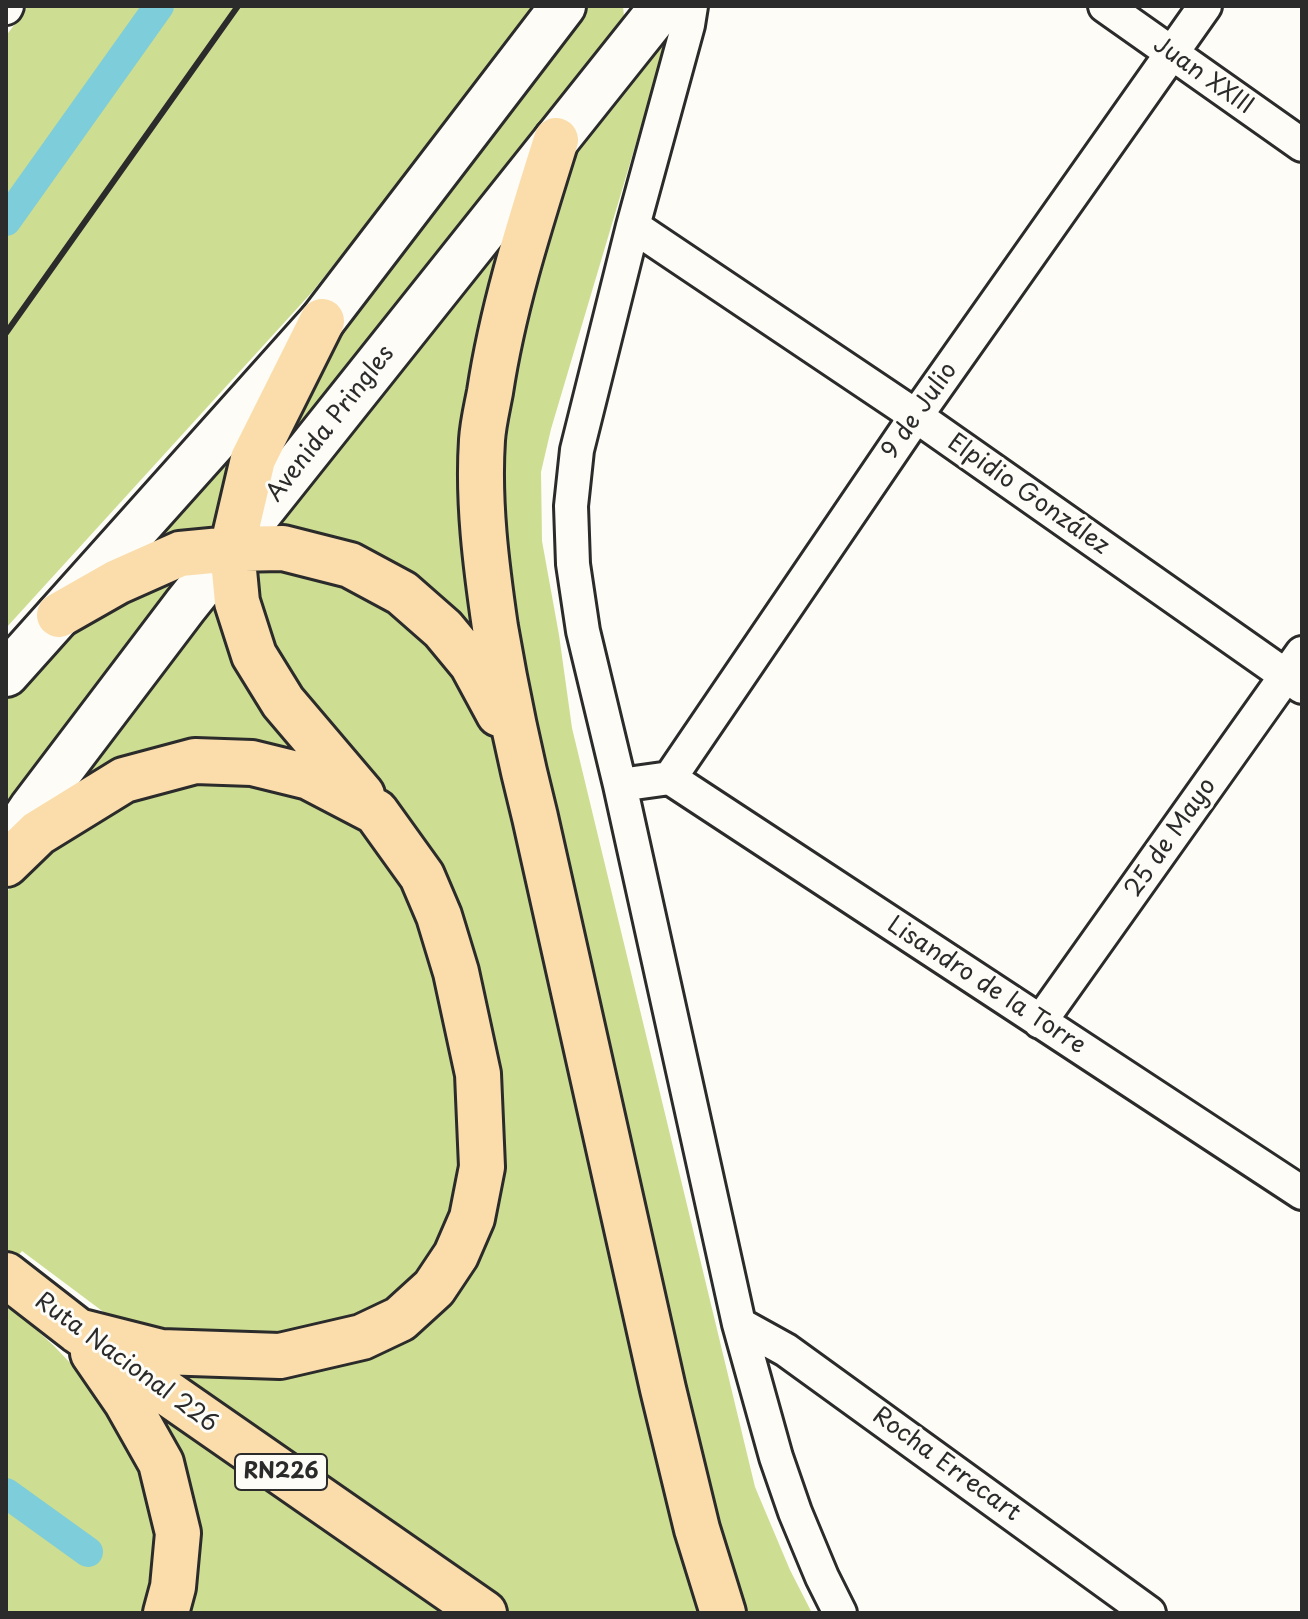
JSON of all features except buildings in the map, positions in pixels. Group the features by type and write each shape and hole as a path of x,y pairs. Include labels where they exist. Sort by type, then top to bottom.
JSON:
{"highway":[{"path":"556,140 515,270 493,367 482,439 482,507 488,582 521,764 539,832 663,1389 697,1529 723,1613"},
{"path":"78,1331 161,1352 280,1356 362,1337 400,1319 434,1288 456,1255 472,1218 482,1167 478,1074 456,972 439,916 422,876 376,812 283,702 254,655 237,602 232,549 253,459 322,321"},
{"path":"59,615 117,582 180,554 283,548 350,565 402,593 443,629 472,664 521,764"},
{"path":"6,864 38,833 124,780 195,761 252,763 309,777 376,812"},
{"name":"Ruta Nacional 226","path":"17,1284 78,1331 484,1613"},
{"path":"78,1331 126,1401 161,1463 178,1533 173,1587 166,1613"}],"main road":[{"path":"6,674 322,321 563,6"},
{"name":"Avenida Pringles","path":"6,847 185,606 663,6"}],"street":[{"path":"691,6 577,450 571,506 573,564 583,631 739,1324 790,1499 840,1613"},
{"name":"Juan XXIII","path":"1105,6 1302,145"},
{"name":"9 de Julio","path":"670,778 916,416 1205,6"},
{"name":"Elpidio González","path":"633,226 1297,672"},
{"name":"25 de Mayo","path":"1040,1022 1297,672"},
{"path":"620,785 670,778"},
{"name":"Lisandro de la Torre","path":"670,778 1302,1193"},
{"name":"Rocha Errecart","path":"739,1324 786,1350 1149,1613"}],"green space":[{"path":"28,6 539,6 503,56 313,291 6,628 6,36"},
{"path":"580,6 623,6 624,17 255,505 326,356"},
{"path":"669,32 551,429 541,472 542,541 572,728 755,1487 812,1613 733,1613 490,534 522,278 591,114"},
{"path":"531,192 506,271 492,677 471,643 258,539"},
{"path":"259,416 229,539 114,573"},
{"path":"247,560 300,563 392,601 490,718 711,1613 506,1613 154,1366 293,1375 466,1260 457,926 269,661"},
{"path":"192,561 6,823 6,695 93,613"},
{"path":"221,582 318,766 277,754 49,813"},
{"path":"163,779 285,786 367,827 424,922 459,1078 464,1188 421,1282 340,1334 141,1340 22,1251 6,1271 6,893 58,836"},
{"path":"6,1302 54,1346 116,1411 150,1470 168,1542 157,1613 6,1613"},
{"path":"135,1387 461,1613 183,1613"}],"waterway":[{"path":"6,221 159,6"},
{"path":"6,1493 88,1552"}],"railway":[{"path":"6,333 238,6"}]}
